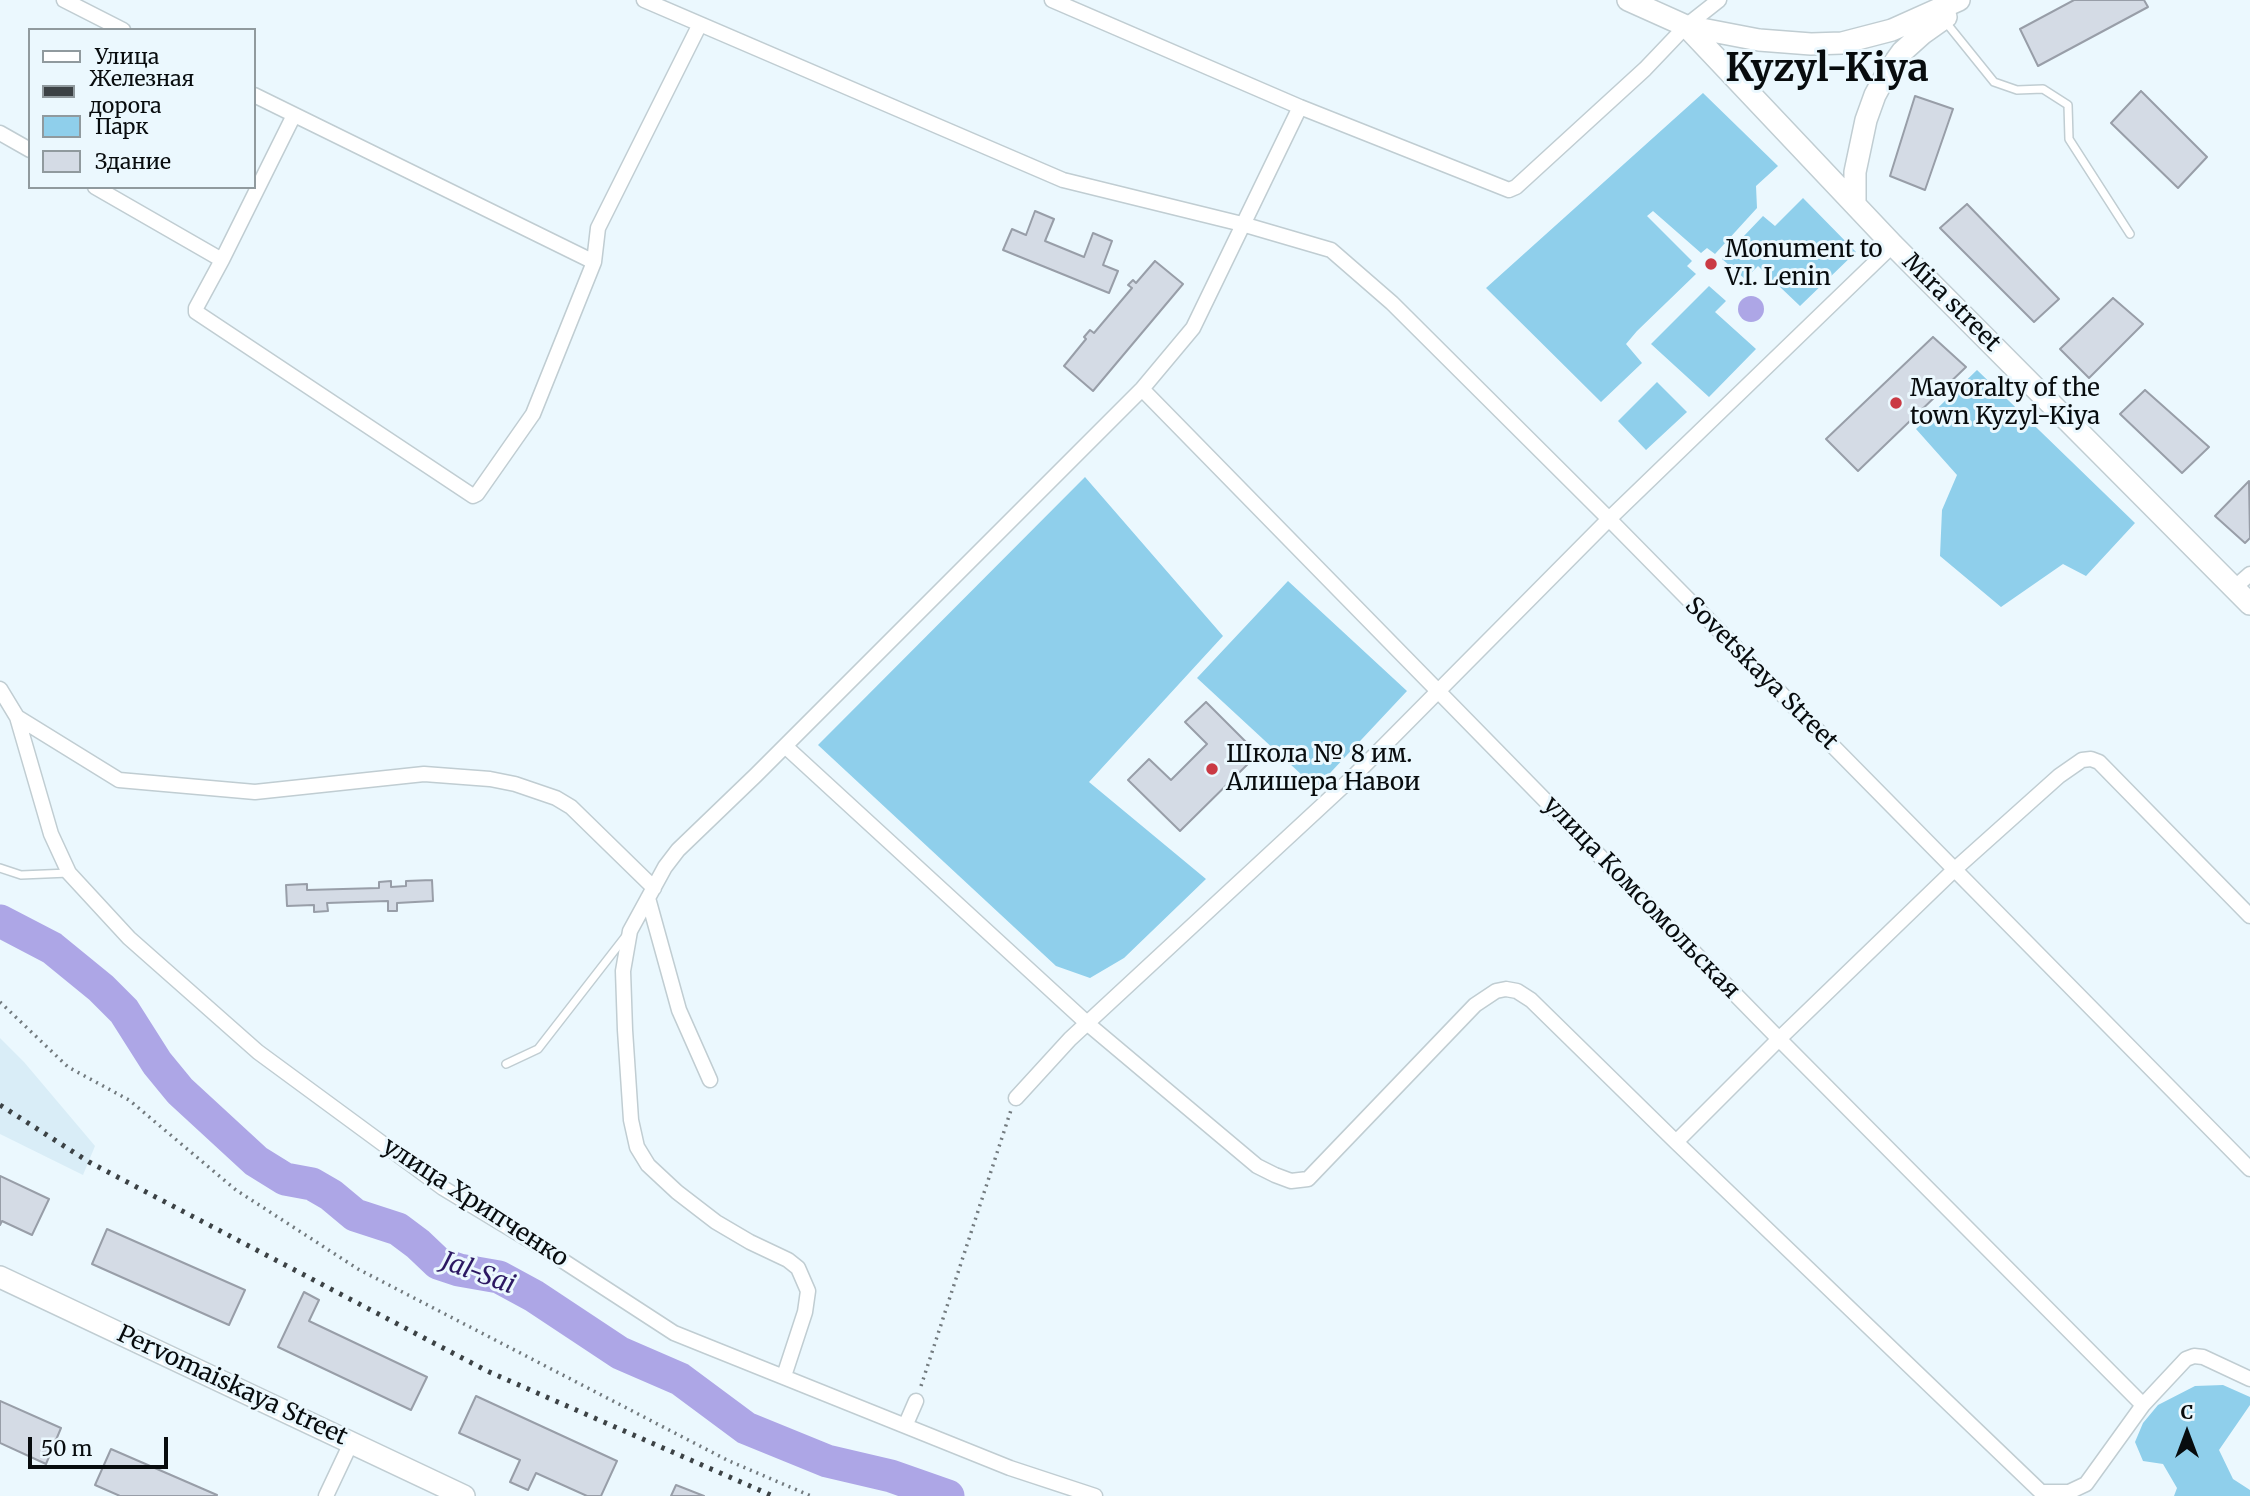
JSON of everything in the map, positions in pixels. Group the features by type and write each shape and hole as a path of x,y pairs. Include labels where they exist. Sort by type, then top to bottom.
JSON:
{"main road":[{"path":"1628,0 1686,26 1786,43 1842,43 1892,30 1959,0"},
{"path":"1855,203 1854,173 1866,120 1886,74 1902,52 1922,34 1970,0"},
{"name":"Mira street","path":"1686,26 1893,245 2242,581 2250,604"},
{"name":"Pervomaiskaya Street","path":"0,1277 464,1496"}],"street":[{"path":"64,0 119,28"},
{"name":"Sovetskaya Street","path":"644,0 1063,180 1331,250 1392,303 1609,519 2250,1169"},
{"path":"1052,0 1300,107 1496,186 1513,190 1644,69 1686,26 1719,0"},
{"path":"293,115 196,308 199,315 473,496 533,414 594,262 598,229 700,24"},
{"path":"256,96 594,262"},
{"path":"784,1376 805,1312 808,1291 798,1268 716,1222 648,1165 638,1147 631,1120 625,1030 624,971 630,931 678,850 1142,389 1193,328 1300,107"},
{"path":"0,133 28,149"},
{"path":"98,189 222,260"},
{"path":"1016,1097 1052,1058 1353,777 1609,519 1893,245"},
{"name":"улица Комсомольская","path":"1142,389 1779,1039 2143,1405"},
{"path":"0,689 17,717 119,780 255,792 424,774 490,779 515,784 556,798 571,807 651,893 679,1010 710,1080"},
{"name":"улица Хрипченко","path":"17,717 51,834 69,873 129,938 258,1052 443,1188 555,1255 674,1333 1010,1468 1095,1496"},
{"path":"785,746 1088,1024 1258,1166 1291,1181 1308,1179 1475,1005 1496,991 1517,991 1531,1000 2041,1492 2069,1492 2086,1484 2143,1405 2186,1359 2203,1357 2250,1379"},
{"path":"1676,1142 1954,870 2059,776 2082,760 2099,762 2250,916"},
{"path":"906,1424 916,1401"},
{"path":"326,1496 351,1443"}],"lane":[{"path":"1944,19 1994,82 2017,90 2043,89 2068,105 2069,139 2130,234"},
{"path":"0,868 21,875 69,873"},
{"path":"506,1064 538,1049 630,931"}],"path":[{"path":"0,1002 68,1067 129,1100 236,1190 358,1269 727,1460 811,1496"},
{"path":"916,1401 1016,1097"}],"shaded area":[{"path":"1751,296 1760,300 1764,309 1760,318 1751,322 1742,318 1738,309 1742,300"},
{"path":"0,1038 24,1062 95,1146 83,1175 0,1134"}],"green space":[{"path":"1703,93 1778,166 1756,186 1757,208 1715,254 1707,248 1701,253 1653,211 1647,216 1692,261 1687,266 1696,274 1626,344 1642,363 1601,402 1486,288"},
{"path":"1803,198 1856,252 1800,306 1758,266 1745,279 1722,259 1763,216 1775,226"},
{"path":"1709,286 1726,301 1715,312 1756,349 1709,397 1651,344"},
{"path":"1977,370 2135,523 2086,576 2063,564 2001,607 1940,556 1942,510 1957,475 1916,429"},
{"path":"1657,382 1687,412 1646,450 1618,421"},
{"path":"1085,477 1223,636 1089,782 1206,879 1124,958 1090,978 1056,966 818,745"},
{"path":"1288,581 1407,691 1316,788 1197,678"},
{"path":"2223,1385 2250,1397 2250,1405 2219,1450 2233,1479 2250,1490 2250,1496 2174,1496 2177,1488 2163,1464 2143,1461 2135,1442 2143,1423 2158,1405 2195,1386"}],"building":[{"path":"2074,0 2144,0 2148,7 2038,66 2020,29"},
{"path":"2141,91 2207,157 2178,188 2111,123"},
{"path":"1915,96 1953,109 1925,190 1890,176"},
{"path":"1967,204 2059,299 2034,322 1940,228"},
{"path":"1035,211 1054,219 1045,241 1084,257 1093,233 1112,241 1103,265 1118,271 1109,293 1003,250 1012,229 1026,235"},
{"path":"1155,261 1183,284 1093,391 1064,366 1090,330 1094,333 1132,288 1128,285 1133,280 1136,283"},
{"path":"2113,298 2143,324 2089,378 2060,349"},
{"name":"Мayoralty of the town Kyzyl-Kiya","path":"1933,337 1966,367 1858,471 1826,439"},
{"path":"2145,390 2209,447 2182,473 2120,414"},
{"path":"2249,481 2250,538 2245,543 2215,516"},
{"name":"Школа № 8 им. Алишера Навои","path":"1206,702 1258,754 1180,831 1128,780 1149,759 1171,780 1207,744 1185,722"},
{"path":"432,880 433,901 397,903 397,911 388,911 388,901 327,903 328,911 314,912 314,905 287,906 286,885 307,884 307,890 379,888 379,882 391,881 391,887 406,886 406,881"},
{"path":"0,1176 49,1199 32,1235 2,1221 0,1225"},
{"path":"107,1229 245,1290 229,1325 92,1264"},
{"path":"304,1292 319,1300 309,1321 427,1377 411,1410 278,1347"},
{"path":"476,1396 617,1461 601,1496 587,1496 536,1473 528,1490 510,1482 520,1460 459,1433"},
{"path":"0,1401 61,1428 46,1464 0,1443"},
{"path":"111,1449 217,1495 120,1496 95,1485"},
{"path":"676,1485 704,1496 671,1496"}],"waterway":[{"name":"Jal-Sai","path":"0,921 52,948 101,988 124,1011 157,1063 180,1091 256,1161 285,1179 312,1184 331,1195 355,1215 398,1229 438,1263 459,1270 499,1277 534,1296 620,1353 680,1379 746,1428 827,1461 891,1476 948,1496"}],"railway":[{"path":"0,1105 89,1162 487,1371 773,1496"}],"place":[{"name":"Monument to V.I. Lenin","path":"1711,264"},
{"name":"Мayoralty of the town Kyzyl-Kiya","path":"1896,403"},
{"name":"Школа № 8 им. Алишера Навои","path":"1212,769"}],"district":[{"name":"Kyzyl-Kiya","path":"1827,70"}]}
